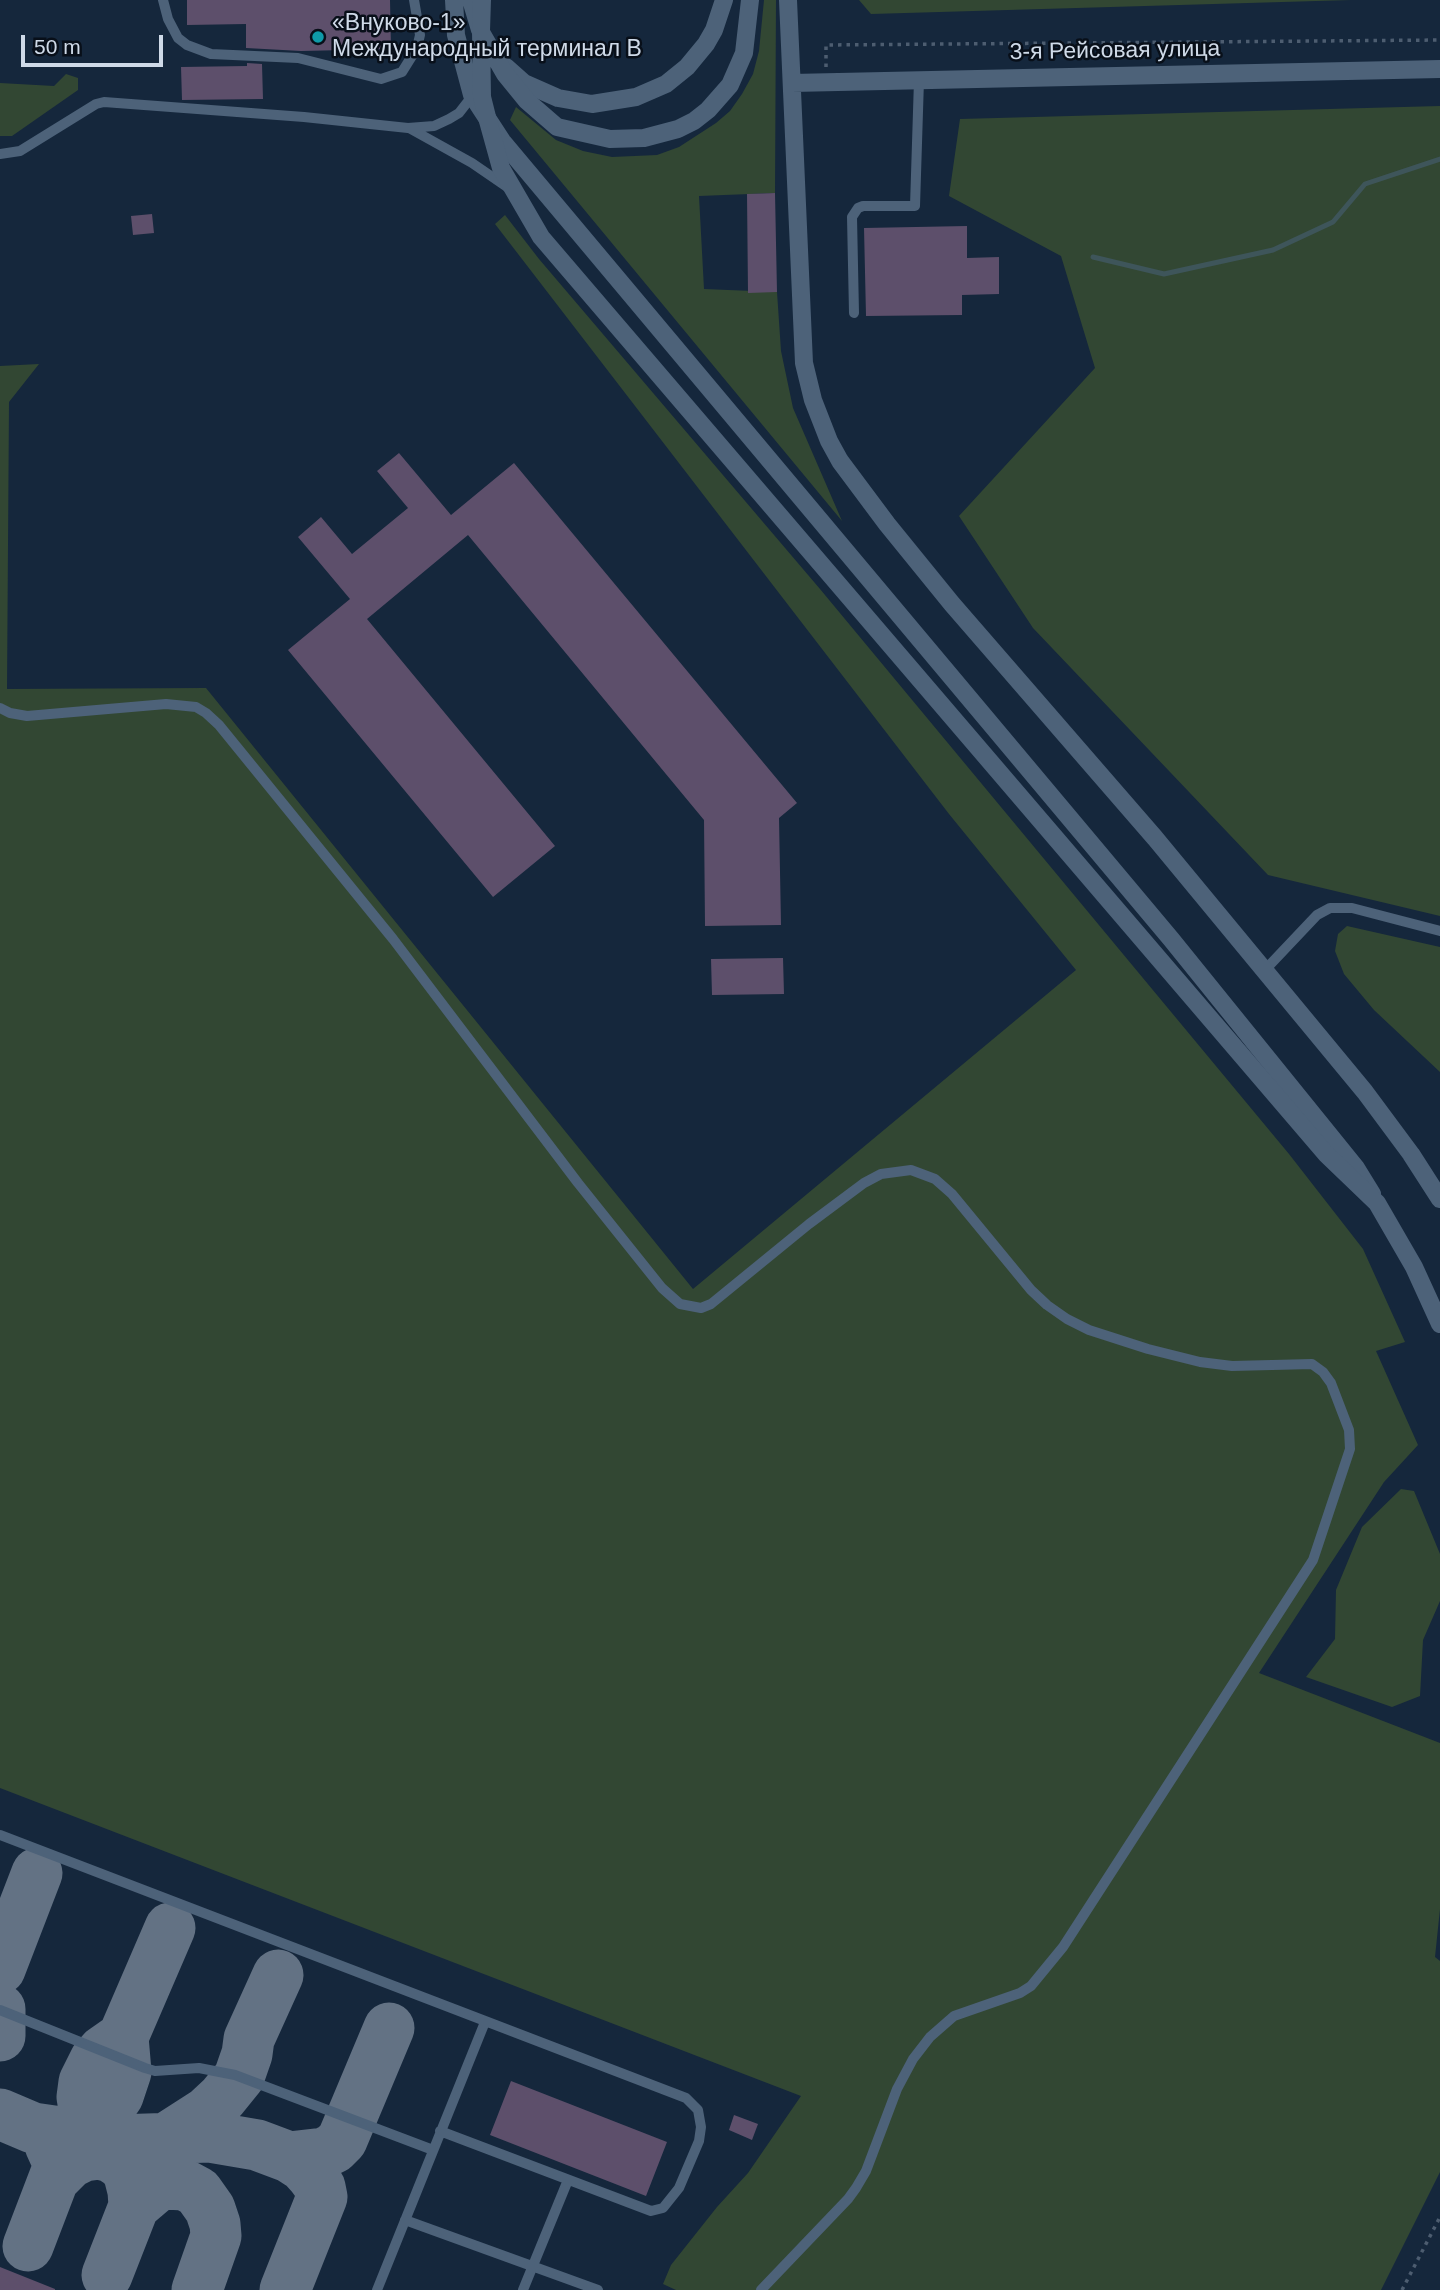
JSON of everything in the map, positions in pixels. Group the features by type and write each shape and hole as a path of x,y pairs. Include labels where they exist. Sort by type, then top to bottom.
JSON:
{"main road":[{"path":"454,0 456,35 472,95 502,141 1171,939 1356,1168 1414,1267 1440,1324"},
{"path":"471,0 484,40 516,76 544,93 592,104 636,97 659,88 677,76 706,44 719,18 724,0"},
{"path":"482,0 482,97 501,168 541,237 1326,1154 1377,1203"},
{"path":"481,31 505,74 527,101 557,127 610,139 644,138 678,129 694,121 724,92 744,53 750,0"},
{"path":"788,0 804,363 813,401 840,461 952,604 1155,838 1365,1092 1440,1199"},
{"name":"3-я Рейсовая улица","path":"792,83 1440,69"}],"lane":[{"path":"163,0 168,19 178,38 187,45 211,54 298,58 381,79 402,72 417,48 420,35 414,0"},
{"path":"0,154 20,151 96,104 104,102 408,128 434,126 459,113 469,102 483,77"},
{"path":"854,313 852,217 858,208 863,206 915,206 919,80"},
{"path":"408,128 472,163 515,193"},
{"path":"0,708 27,716 166,704 196,707 206,713 219,725 393,939 578,1183 662,1288 680,1304 701,1308 712,1304 809,1224 864,1183 881,1174 911,1170 935,1179 952,1194 1031,1290 1046,1305 1067,1319 1089,1330 1147,1349 1200,1362 1232,1366 1312,1364 1324,1372 1331,1383 1349,1430 1350,1449 1313,1560 1063,1947 1031,1986 1020,1993 954,2016 930,2037 897,2089 866,2171 856,2188 761,2290"},
{"path":"1264,971 1317,915 1330,908 1352,908 1440,931"},
{"path":"0,1835 686,2098 698,2110 701,2127 699,2141 679,2188 663,2208 652,2211 440,2131"},
{"path":"0,2010 145,2068 199,2068 235,2075 433,2150"},
{"path":"377,2290 485,2022"},
{"path":"523,2290 568,2180"},
{"path":"405,2220 598,2290"}],"path":[{"path":"827,82 826,45 1440,40"},
{"path":"1402,2290 1440,2217"}],"green space":[{"path":"764,0 776,0 775,193 699,196 704,289 777,292 781,351 793,408 842,521 510,120 516,107 556,140 583,151 612,157 657,155 679,147 716,123 730,111 742,94 753,74 759,51"},
{"path":"859,0 1351,0 871,14"},
{"path":"66,74 78,78 78,90 12,136 0,136 0,83 54,86"},
{"path":"1440,106 1440,916 1268,875 1033,628 959,516 1095,368 1061,256 949,196 960,119"},
{"path":"505,215 539,259 820,589 1289,1154 1363,1249 1405,1342 1376,1351 1418,1445 1384,1482 1259,1673 1440,1743 1440,1909 1435,1957 1440,1961 1440,2172 1381,2290 676,2290 663,2284 671,2265 748,2173 801,2096 0,1788 0,366 39,364 9,402 7,689 206,688 693,1289 1076,970 949,814 495,224"},
{"path":"1347,926 1440,947 1440,1072 1374,1010 1344,974 1335,951 1338,934"},
{"path":"1401,1489 1414,1491 1440,1554 1440,1601 1423,1640 1420,1696 1392,1707 1306,1677 1335,1639 1336,1590 1362,1527"}],"building":[{"name":"«Внуково-1» Международный терминал B","path":"187,0 390,0 391,49 301,51 246,48 246,24 187,25"},
{"path":"247,63 262,64 263,99 182,100 181,67 247,66"},
{"path":"775,193 777,292 748,293 747,194"},
{"path":"152,214 154,233 133,235 131,216"},
{"path":"967,226 967,258 999,257 999,294 962,295 962,315 866,316 864,228"},
{"path":"399,453 451,515 514,463 797,803 779,818 781,925 705,926 704,820 468,535 367,619 555,846 493,897 288,650 350,599 298,537 321,517 352,554 408,508 377,471"},
{"path":"783,958 784,994 712,995 711,959"},
{"path":"511,2081 667,2142 646,2196 490,2135"},
{"path":"734,2115 758,2124 752,2140 729,2130"},
{"path":"0,2267 55,2289 55,2290 0,2290"}],"waterway":[{"path":"1093,257 1164,274 1273,250 1333,222 1365,184 1440,159"}],"taxiway":[{"path":"0,1969 37,1873"},
{"path":"111,2157 87,2125 82,2097 84,2082 95,2060 123,2037 170,1928"},
{"path":"165,2139 207,2112 239,2077 249,2039 278,1975"},
{"path":"0,2009 0,2036"},
{"path":"289,2157 324,2153 342,2140 389,2028"},
{"path":"72,2134 101,2116 118,2096 126,2072 123,2037"},
{"path":"0,2114 33,2128 116,2140 210,2137 257,2145 289,2157 312,2176 320,2187 322,2197 285,2290"},
{"path":"28,2246 59,2165 50,2145"},
{"path":"55,2178 70,2163 84,2156 99,2154 111,2157 123,2165 129,2175 134,2206 107,2275"},
{"path":"134,2206 164,2184 185,2185 198,2192 210,2209 216,2236 197,2290"}],"place":[{"name":"«Внуково-1» Международный терминал B","path":"318,37"}]}
